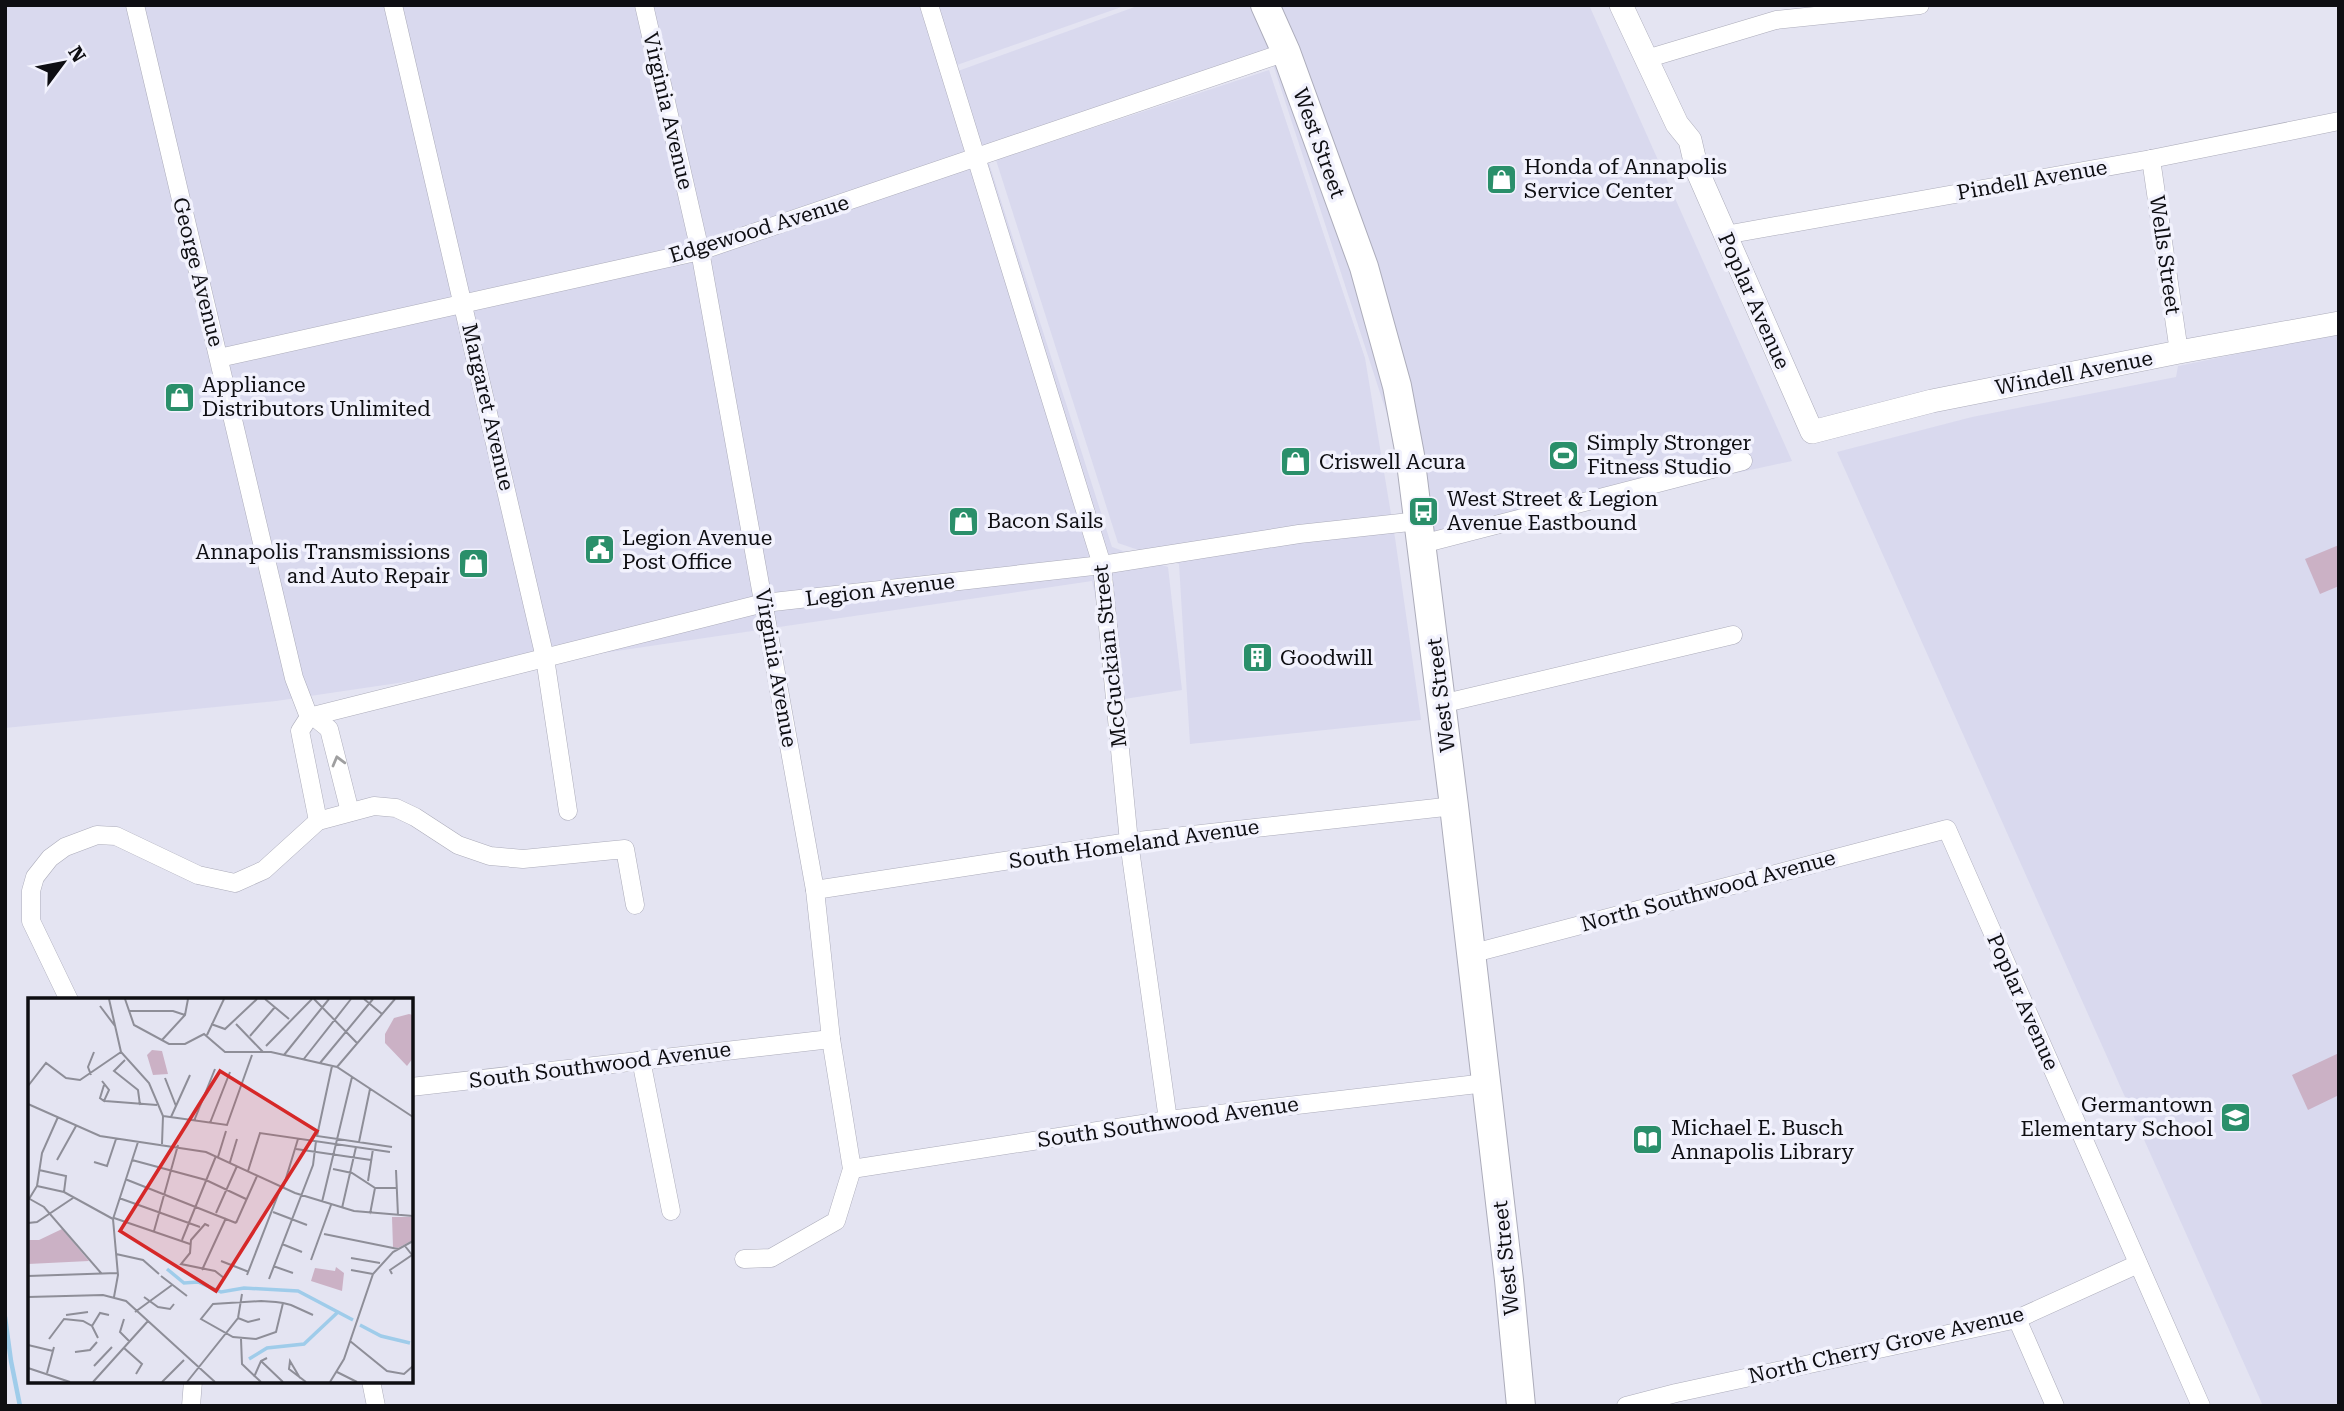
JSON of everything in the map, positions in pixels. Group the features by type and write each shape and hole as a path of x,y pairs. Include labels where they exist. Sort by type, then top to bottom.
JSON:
{"main road":[{"name":"West Street","path":"1265,5 1286,52 1364,267 1397,386 1410,455 1454,806 1521,1406"}],"street":[{"name":"George Avenue","path":"135,5 294,678 311,717 328,729 350,812"},
{"name":"Margaret Avenue","path":"393,5 545,658 568,811"},
{"name":"Virginia Avenue","path":"644,5 700,251 764,603 815,890 831,1039 852,1169"},
{"name":"McGuckian Street","path":"929,5 1102,565 1129,842 1168,1120"},
{"name":"Poplar Avenue","path":"1620,5 1677,124 1678,145 1684,158 1696,170 1812,432"},
{"path":"1646,59 1776,20 1920,5"},
{"name":"Edgewood Avenue","path":"219,358 700,251 1286,52"},
{"name":"Pindell Avenue","path":"1726,235 2151,159 2339,121"},
{"name":"Wells Street","path":"2151,159 2179,352"},
{"name":"Windell Avenue","path":"1812,432 1933,401 2339,323"},
{"name":"Legion Avenue","path":"311,717 764,603 1102,565 1299,534 1421,533 1743,461"},
{"path":"1441,704 1733,635"},
{"path":"311,717 299,731 318,821"},
{"path":"68,998 31,921 30,899 35,877 50,858 65,847 97,835 116,836 198,875 235,883 264,870 318,821 374,806 396,808 458,845 490,856 523,859 625,849 635,905"},
{"name":"South Homeland Avenue","path":"815,890 1129,842 1454,806"},
{"name":"Poplar Avenue","path":"1947,830 2201,1406"},
{"name":"North Southwood Avenue","path":"1470,954 1947,830"},
{"name":"South Southwood Avenue","path":"413,1087 831,1039"},
{"path":"641,1060 671,1211"},
{"name":"South Southwood Avenue","path":"852,1169 1168,1120 1486,1083"},
{"path":"744,1259 771,1258 836,1221 852,1169"},
{"name":"North Cherry Grove Avenue","path":"1626,1406 2017,1319 2138,1264"},
{"path":"2017,1319 2055,1406"},
{"path":"191,1406 193,1383"},
{"path":"371,1383 376,1406"}],"shaded area":[{"path":"5,5 927,5 947,75 1140,5 1589,5 1792,461 1428,540 1269,52 987,157 1112,547 1168,567 1182,690 1118,700 1092,581 276,701 5,728"},
{"path":"937,5 1127,5 957,65"},
{"path":"1269,70 1365,358 1395,538 1421,720 1190,744 1179,564 1118,543 996,160"},
{"name":"Germantown Elementary School","path":"2339,333 2339,1406 2263,1406 1837,452 1972,417 2176,377 2178,366"},
{"path":"2339,545 2339,586 2320,594 2305,559"},
{"path":"2339,1053 2339,1095 2308,1110 2292,1075"}],"waterway":[{"path":"5,1317 20,1406"}],"place":[{"name":"Honda of Annapolis Service Center","path":"1501,179"},
{"name":"Appliance Distributors Unlimited","path":"179,397"},
{"name":"Simply Stronger Fitness Studio","path":"1564,455"},
{"name":"Criswell Acura","path":"1296,462"},
{"name":"West Street & Legion Avenue Eastbound","path":"1424,511"},
{"name":"Bacon Sails","path":"964,521"},
{"name":"Legion Avenue Post Office","path":"599,550"},
{"name":"Annapolis Transmissions and Auto Repair","path":"473,564"},
{"name":"Goodwill","path":"1257,658"},
{"name":"Germantown Elementary School","path":"2236,1117"},
{"name":"Michael E. Busch Annapolis Library","path":"1648,1140"}]}
